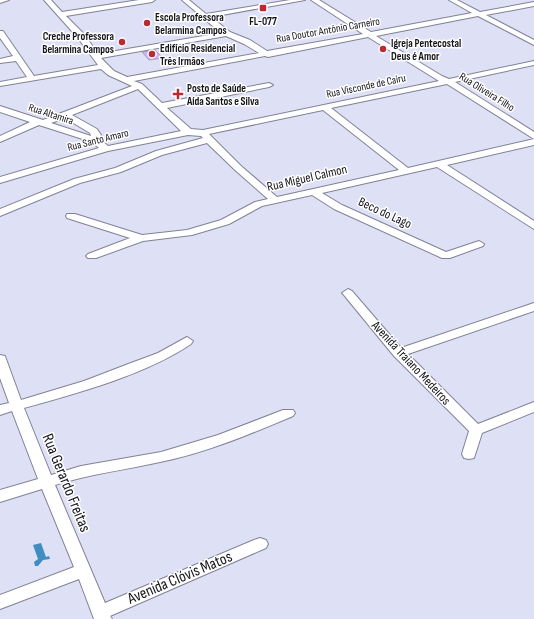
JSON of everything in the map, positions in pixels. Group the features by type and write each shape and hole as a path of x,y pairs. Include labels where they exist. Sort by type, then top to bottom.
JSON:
{"street":[{"path":"0,1 6,0"},
{"path":"47,0 62,14 97,56 103,66 111,73 133,82 162,106 188,132"},
{"path":"62,14 152,0"},
{"path":"185,0 227,34 247,42 267,55"},
{"path":"202,13 268,0"},
{"path":"202,13 302,0"},
{"name":"Rua Oliveira Filho","path":"314,0 375,35"},
{"name":"Rua Oliveira Filho","path":"324,0 409,56 439,78 448,81 534,136"},
{"path":"452,0 534,43"},
{"name":"Rua Doutor Antônio Carneiro","path":"0,139 40,122 65,114 133,82 267,55 528,8 534,4"},
{"path":"0,33 32,78"},
{"path":"97,56 227,34"},
{"path":"0,61 17,58"},
{"name":"Rua Visconde de Cairu","path":"0,213 77,181 118,170 206,136 324,107 534,63"},
{"path":"0,84 103,66"},
{"path":"162,106 269,85"},
{"path":"324,107 405,170"},
{"name":"Rua Altamira","path":"0,109 95,140"},
{"path":"65,114 94,131 96,135 95,140 106,149"},
{"name":"Rua Santo Amaro","path":"0,180 106,149 188,132 206,136"},
{"path":"206,136 238,168 274,200"},
{"name":"Rua Miguel Calmon","path":"92,256 142,238 194,231 225,222 259,204 274,200 534,142"},
{"path":"438,163 534,226"},
{"name":"Beco do Lago","path":"313,192 338,207 446,256 479,244"},
{"path":"71,216 142,238"},
{"name":"Avenida Traiano Medeiros","path":"348,293 399,352 476,430"},
{"path":"399,352 534,307"},
{"path":"0,410 86,385 147,363 174,351 187,341"},
{"name":"Rua Gerardo Freitas","path":"0,359 45,480 102,616"},
{"path":"469,454 476,430 534,407"},
{"path":"0,496 45,480 81,471 128,464 223,439 288,413"},
{"name":"Avenida Clóvis Matos","path":"102,616 260,544"},
{"path":"0,602 82,571"}],"water":[{"path":"41,543 46,557 49,556 50,559 43,560 38,566 35,566 34,562 38,559 33,545"}],"building":[{"name":"Edifício Residencial Três Irmãos","path":"155,50 163,58 149,60 142,52"}],"place":[{"name":"FL-077","path":"263,8"},
{"name":"Escola Professora Belarmina Campos","path":"147,23"},
{"name":"Creche Professora Belarmina Campos","path":"122,42"},
{"name":"Igreja Pentecostal Deus é Amor","path":"383,49"},
{"name":"Edifício Residencial Três Irmãos","path":"152,54"},
{"name":"Posto de Saúde Aída Santos e Silva","path":"178,94"}]}
